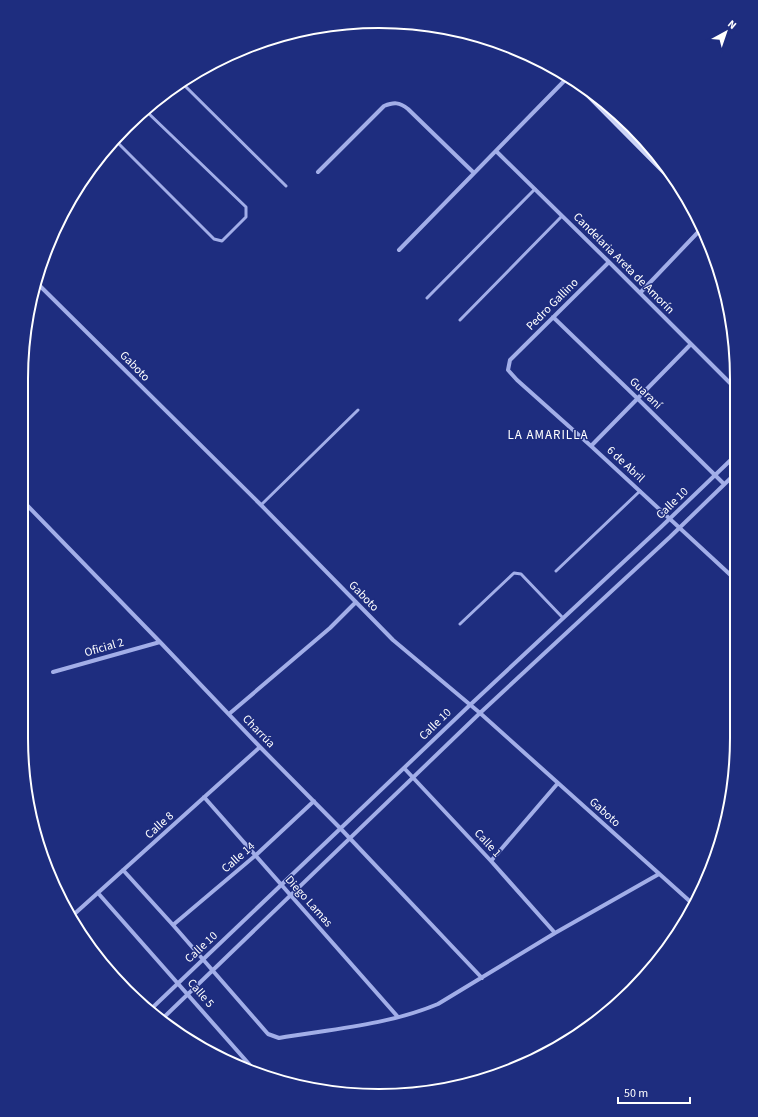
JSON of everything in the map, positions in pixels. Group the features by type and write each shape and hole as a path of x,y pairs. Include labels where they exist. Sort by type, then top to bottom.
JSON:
{"street":[{"path":"398,250 564,81"},
{"path":"318,172 384,106 392,102 400,103 408,108 474,173"},
{"name":"Candelaria Areta de Amorín","path":"496,151 730,383"},
{"path":"640,293 698,233"},
{"name":"Pedro Gallino","path":"510,360 609,262"},
{"name":"Gaboto","path":"40,286 261,505 392,640 480,713 690,901"},
{"name":"Guaraní","path":"553,317 638,398 724,484"},
{"path":"591,446 692,344"},
{"name":"6 de Abril","path":"510,360 508,370 517,380 730,574"},
{"name":"Calle 10","path":"153,1007 470,705 670,519 730,461"},
{"name":"Calle 10","path":"165,1016 187,993 350,839 480,713 730,478"},
{"name":"Charrúa","path":"28,506 341,829 482,978"},
{"path":"229,714 330,628 356,602"},
{"name":"Oficial 2","path":"53,672 160,642"},
{"name":"Calle 8","path":"75,914 260,747"},
{"name":"Calle 1","path":"404,768 491,861 555,933"},
{"path":"491,861 558,783"},
{"name":"Diego Lamas","path":"204,797 398,1017"},
{"name":"Calle 14","path":"173,924 256,856 314,801"},
{"path":"123,870 173,924 268,1034 279,1038 420,1012 438,1004 555,933 659,874"},
{"name":"Calle 5","path":"98,893 248,1063"}],"lane":[{"path":"185,87 286,186"},
{"path":"119,144 214,239 222,241 246,217 246,207 149,114"},
{"path":"427,298 535,189"},
{"path":"460,320 562,216"},
{"path":"261,505 358,410"},
{"path":"556,571 640,491"},
{"path":"460,624 514,573 521,574 563,618"}],"district":[{"name":"LA AMARILLA","path":"548,434"}]}
